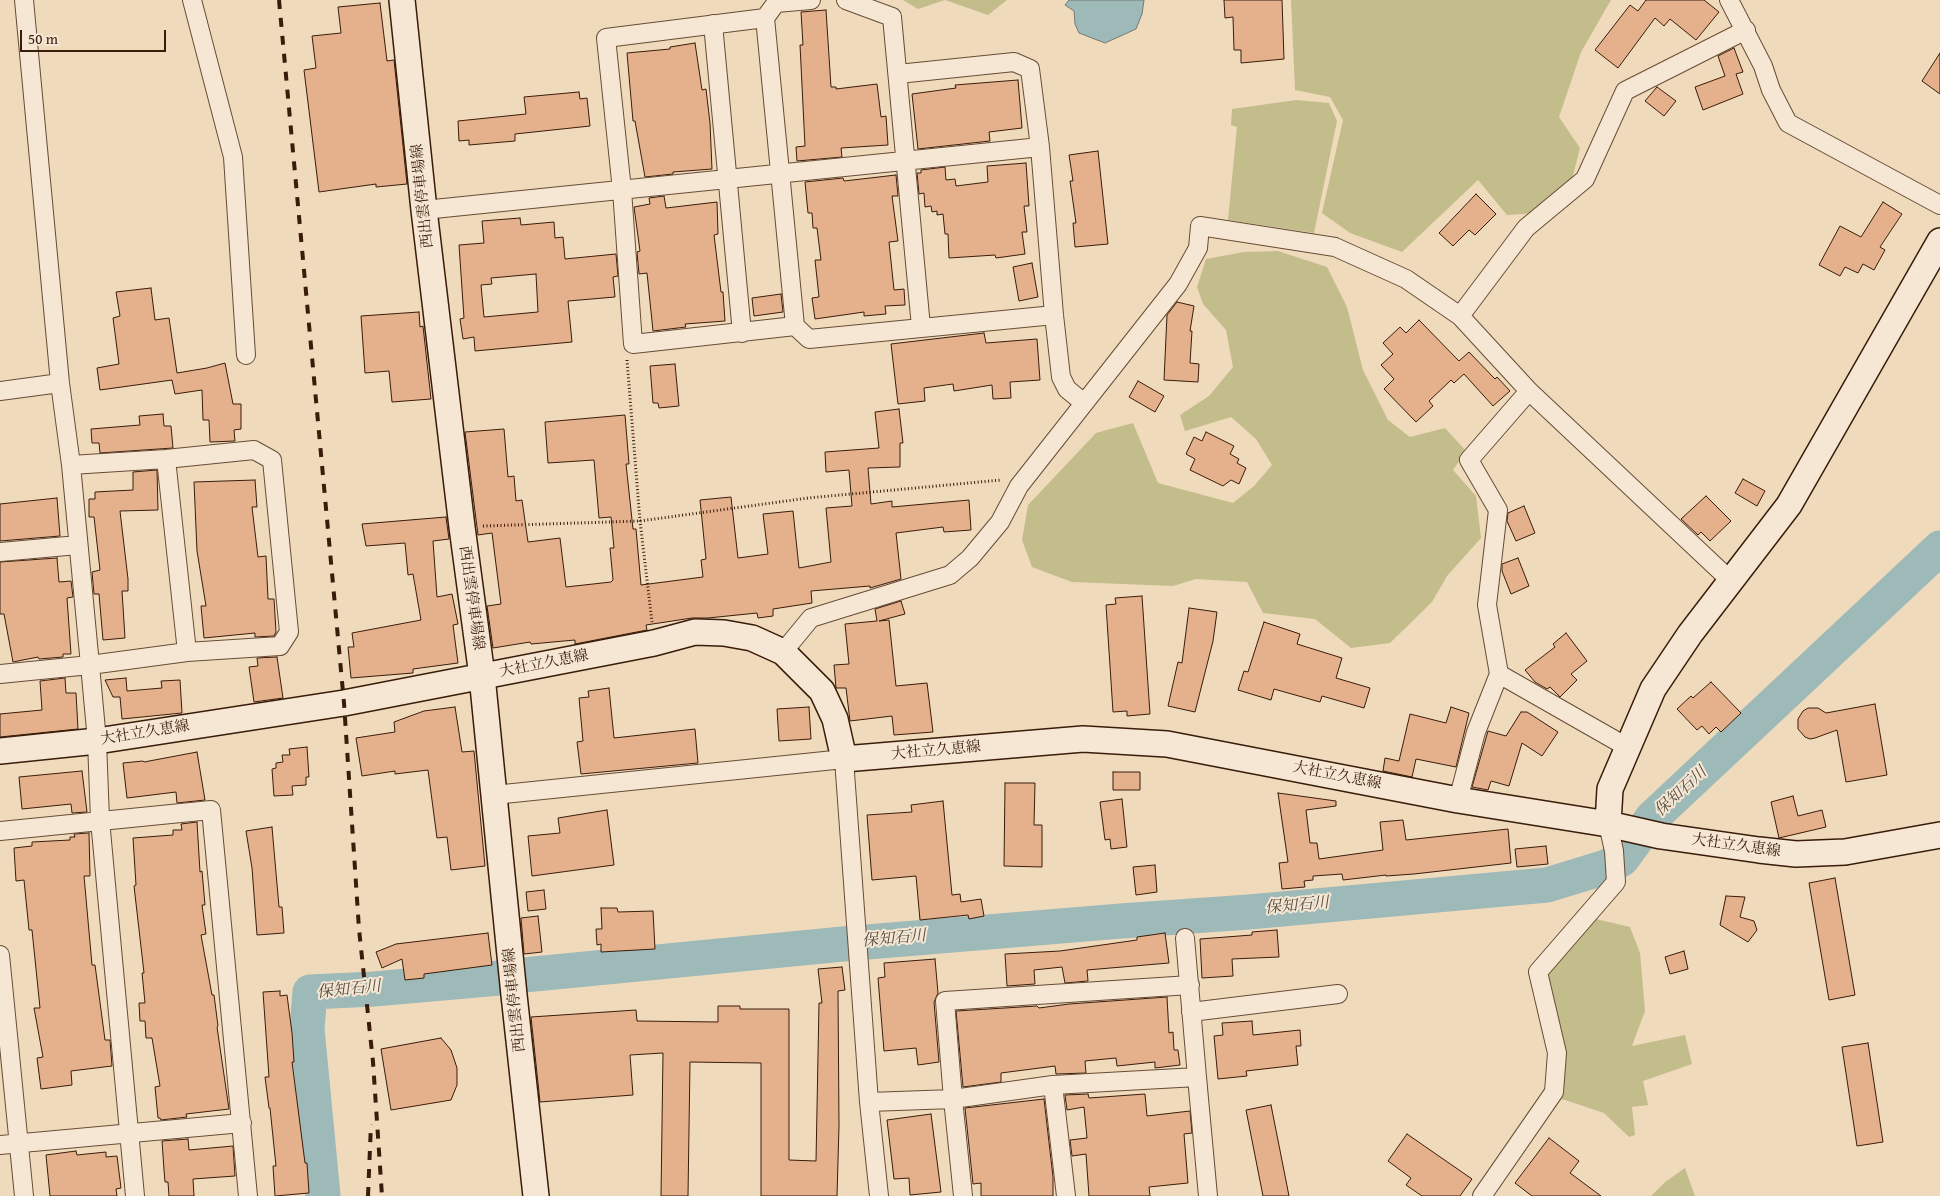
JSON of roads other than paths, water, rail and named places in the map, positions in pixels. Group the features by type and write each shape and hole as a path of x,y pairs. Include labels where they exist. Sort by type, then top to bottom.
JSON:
{"main road":[{"name":"西出雲停車場線","path":"402,0 424,210 482,676 536,1196"},
{"path":"1618,827 1610,789 1652,689 1690,634 1789,505 1940,241"},
{"name":"大社立久恵線","path":"0,751 97,741 332,705 654,643 695,632 752,638 783,652 822,691 835,719 844,759 1083,739 1157,744 1206,751 1458,800 1661,836 1796,854 1845,852 1940,835"}],"street":[{"path":"24,0 60,384 71,465 90,665 97,741 100,820 135,1196"},
{"path":"192,0 233,157 246,355"},
{"path":"811,0 776,3 765,18 795,326 810,339 1054,315"},
{"path":"846,0 892,17 922,327"},
{"path":"1729,0 1746,30 1763,66 1771,90 1788,123 1940,205"},
{"path":"765,18 606,38 622,190 633,344 795,326"},
{"path":"713,24 742,333"},
{"path":"1460,316 1526,228 1585,179 1625,91 1746,30"},
{"path":"898,74 1014,62 1030,69 1040,147 1061,377 1067,389 1084,403"},
{"path":"424,210 1040,147"},
{"path":"783,652 811,618 950,575 970,558 1000,522 1019,486 1178,284 1198,248 1200,226 1335,247 1406,279 1460,316 1529,391 1731,581"},
{"path":"0,391 60,384"},
{"path":"1458,800 1476,732 1499,674 1487,605 1498,510 1470,460 1529,391"},
{"path":"0,674 90,665 187,652 280,646 289,632 272,460 254,450 166,459 71,465"},
{"path":"166,459 187,652"},
{"path":"0,552 78,545"},
{"path":"1499,674 1627,747"},
{"path":"494,795 844,759 869,1102 879,1196"},
{"path":"0,831 212,810 248,1196"},
{"path":"1482,1196 1554,1092 1557,1053 1538,972 1616,882 1614,851 1618,827"},
{"path":"1185,938 1208,1196"},
{"path":"0,955 24,1196"},
{"path":"963,1196 953,1099 946,1001 1190,985"},
{"path":"1191,1012 1338,994"},
{"path":"869,1102 953,1099 1053,1085 1197,1077"},
{"path":"1053,1085 1066,1196"},
{"path":"0,1145 242,1123"}],"water":[{"path":"1069,0 1144,0 1142,14 1136,29 1105,43 1079,33 1075,24 1074,11 1065,5"}],"waterway":[{"name":"保知石川","path":"524,975 843,944 1249,912 1547,885 1606,867 1622,859 1652,818 1940,548"},
{"name":"保知石川","path":"323,1196 307,1029 310,992 374,989 499,978"}],"railway":[{"path":"279,0 344,703 359,929 373,1062 382,1196"},
{"path":"368,1196 371,1124"}]}
